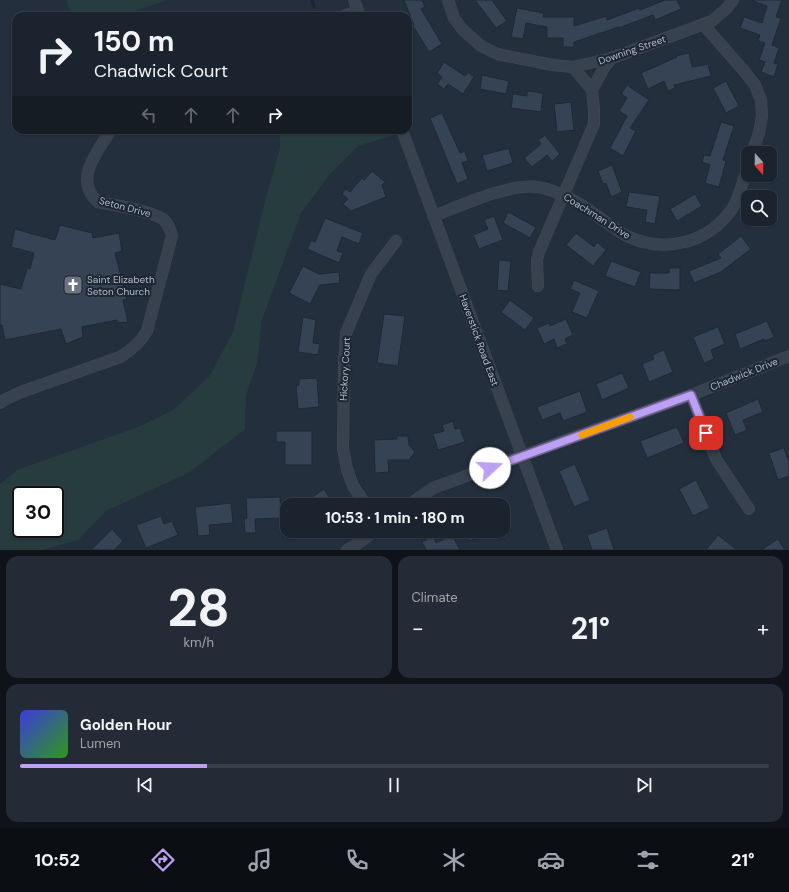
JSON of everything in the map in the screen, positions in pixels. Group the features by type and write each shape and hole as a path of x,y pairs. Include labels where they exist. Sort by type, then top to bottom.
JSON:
{"street":[{"path":"354,0 359,12"},
{"name":"Downing Street","path":"448,0 454,18 463,30 481,46 497,54 552,65 573,67 612,58 712,21 727,8 733,0"},
{"path":"703,24 755,86 761,100 762,116 759,133 754,146"},
{"path":"592,90 605,66 612,58"},
{"path":"538,286 537,260 539,252 594,124 592,90 573,67"},
{"name":"Seton Drive","path":"0,403 21,392 120,357 131,351 140,343 147,331 172,236 169,226 164,219 154,214 98,202 92,197 87,182 87,175 95,156 109,134"},
{"name":"Haverstick Road East","path":"403,134 557,550"},
{"name":"Coachman Drive","path":"434,216 506,189 521,187 539,188 564,195 578,202 626,236 643,242 664,245 684,243 706,234 722,220 733,206 742,182"},
{"name":"Hickory Court","path":"361,498 353,486 347,469 343,448 344,363 346,334 371,274 396,241"},
{"name":"Chadwick Drive","path":"419,498 434,488 691,395 789,356"},
{"path":"691,395 716,459 749,509"},
{"path":"347,550 365,538"}],"green space":[{"path":"66,0 167,0 132,12 70,12"},
{"path":"280,134 394,134 358,146 330,174 301,213 262,320 257,363 246,395 245,429 190,472 106,511 78,540 42,550 0,550 0,484 17,470 138,427 173,410 209,377 233,332 265,201 280,148"}],"building":[{"path":"404,0 422,0 425,7 421,9 442,44 429,52 413,26 412,12 409,12"},
{"path":"475,0 492,0 507,21 496,28"},
{"path":"665,0 677,0 681,9 655,20 653,15 619,28 574,42 574,47 563,47 563,38 547,38 547,27 526,23 523,39 511,37 517,8 544,13 543,17 574,17 574,26 606,16 607,20 639,8 640,10"},
{"path":"753,0 782,0 776,17 781,18 772,45 779,48 774,63 778,64 774,77 761,72 765,62 759,60 765,43 758,41 760,35 740,28 744,17 762,23 767,6"},
{"path":"689,53 692,67 708,64 711,76 674,85 675,88 668,91 664,81 648,89 641,73 677,57 676,56"},
{"path":"444,62 465,76 468,72 474,77 463,94 448,84 444,89 437,84 442,77 437,73"},
{"path":"482,75 509,81 506,94 480,89"},
{"path":"726,81 739,106 726,113 713,88"},
{"path":"627,85 649,100 630,128 636,131 623,156 610,148 627,116 619,111 627,98 621,94"},
{"path":"527,91 543,93 541,112 511,108 513,94 527,96"},
{"path":"571,102 574,130 557,132 554,104"},
{"path":"442,113 460,153 465,151 468,161 462,163 468,179 457,184 430,118"},
{"path":"721,122 734,126 723,160 726,161 719,187 705,183 710,165 702,162 704,155 710,156"},
{"path":"545,135 560,154 552,161 547,155 532,167 524,158 541,144 538,140"},
{"path":"509,149 513,163 487,171 482,155"},
{"path":"612,165 622,192 611,197 606,183 603,184 598,171"},
{"path":"372,171 385,182 382,185 386,197 351,211 343,204 348,199 342,194 346,189 350,192 362,178 364,180"},
{"path":"629,192 660,196 655,224 645,222 647,210 626,207"},
{"path":"695,194 702,206 677,221 670,209"},
{"path":"508,212 536,227 530,238 503,223"},
{"path":"494,216 503,240 479,249 473,235 488,229 484,220"},
{"path":"325,218 363,233 359,244 342,237 337,251 343,253 339,263 307,249 311,240 315,242"},
{"name":"Saint Elizabeth Seton Church","path":"60,225 92,233 93,238 119,233 122,251 115,253 127,299 123,300 128,322 117,323 117,320 82,327 83,337 66,344 61,329 5,340 2,325 0,325 0,284 21,289 27,268 30,269 34,253 11,247 15,229 55,240"},
{"path":"576,233 594,247 597,242 606,250 593,266 566,245"},
{"path":"741,236 751,249 721,272 694,283 689,271 721,258 718,254"},
{"path":"499,260 511,261 508,291 497,290"},
{"path":"611,261 641,272 635,287 605,276"},
{"path":"303,266 319,274 339,272 340,283 320,285 310,304 289,293"},
{"path":"669,268 680,268 680,290 649,289 650,273 669,273"},
{"path":"574,280 599,291 587,318 572,312 580,293 570,289"},
{"path":"510,300 534,318 525,330 501,312"},
{"path":"384,314 405,316 398,366 377,363"},
{"path":"303,317 316,320 313,343 320,344 318,355 298,352"},
{"path":"566,319 573,335 565,339 567,344 557,348 554,339 544,344 537,328 549,323 550,326"},
{"path":"767,321 774,337 765,341 764,339 740,349 735,334"},
{"path":"718,327 725,344 711,350 714,359 704,363 693,337"},
{"path":"664,350 673,372 649,382 642,364 654,359 652,355"},
{"path":"622,373 629,388 602,400 596,384"},
{"path":"317,378 319,407 298,409 296,386 299,385 299,379"},
{"path":"580,391 587,412 563,421 560,413 542,420 537,407"},
{"path":"758,399 763,412 743,420 747,430 735,435 726,413"},
{"path":"453,421 455,429 460,428 465,442 438,450 433,434 444,431 442,425"},
{"path":"677,427 684,443 647,458 640,441"},
{"path":"276,431 312,431 312,465 285,465 285,442 276,442"},
{"path":"397,436 408,436 409,445 415,452 409,460 388,460 389,472 375,473 374,440 397,439"},
{"path":"784,448 789,462 789,476 778,480 769,453"},
{"path":"575,464 590,500 574,507 559,471"},
{"path":"696,480 710,508 693,516 679,489"},
{"path":"324,489 330,498 311,498"},
{"path":"280,497 280,518 255,519 256,533 245,533 244,519 247,518 246,498"},
{"path":"231,503 233,523 209,525 210,535 198,536 195,507"},
{"path":"161,516 164,524 172,521 178,535 146,548 136,525"},
{"path":"607,528 614,550 592,550 587,535"},
{"path":"112,529 123,541 114,550 91,550"},
{"path":"718,535 737,550 706,550"},
{"path":"429,538 434,538 436,543 446,538 454,538 460,550 424,550 426,549 422,542"},
{"path":"468,538 478,538 469,541"},
{"path":"778,539 785,550 761,550"}],"waterway":[{"path":"312,0 314,7"}],"slow traffic":[{"path":"582,435 630,417"}],"place":[{"name":"Saint Elizabeth Seton Church","path":"73,285"}],"route":[{"path":"490,468 691,395 706,433"}]}
